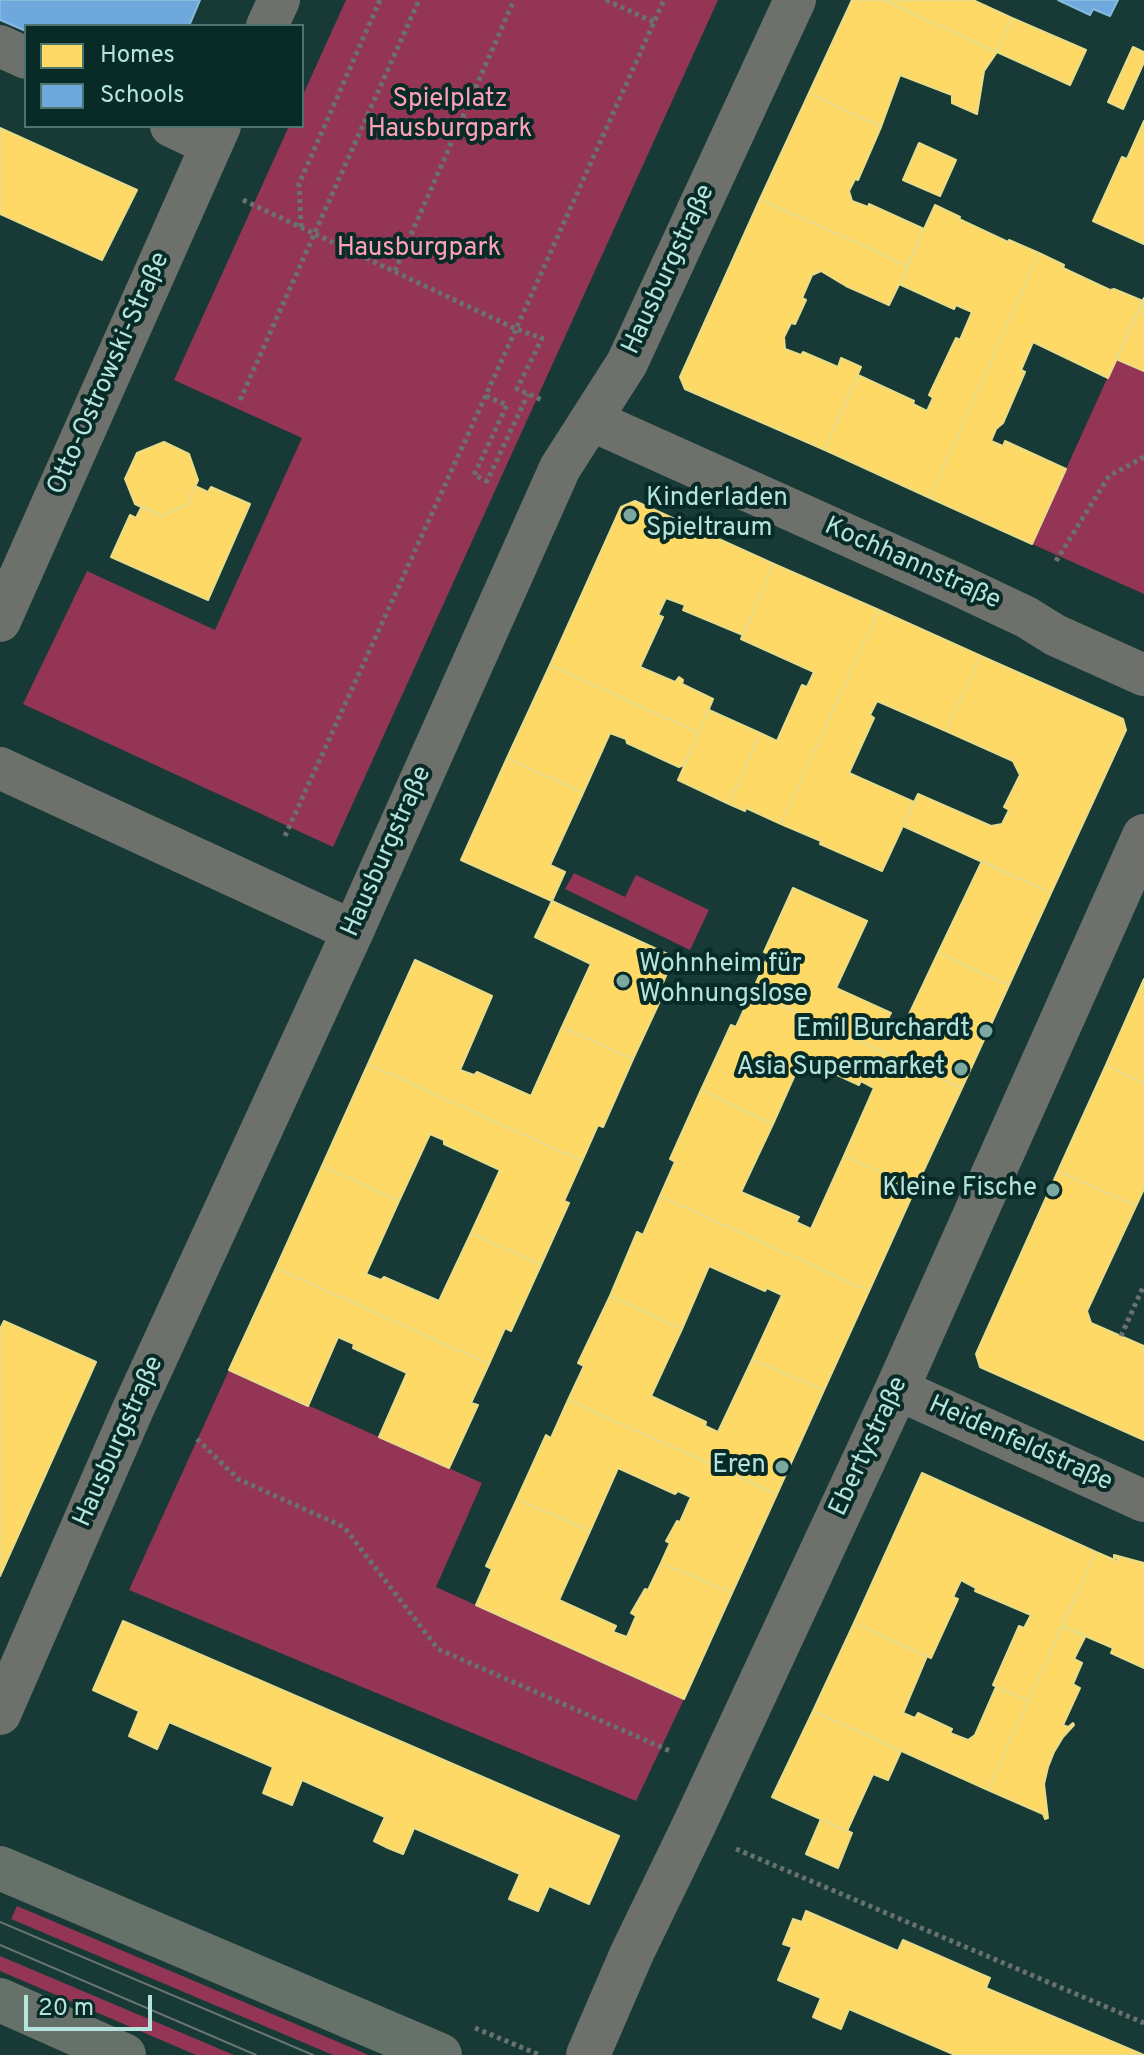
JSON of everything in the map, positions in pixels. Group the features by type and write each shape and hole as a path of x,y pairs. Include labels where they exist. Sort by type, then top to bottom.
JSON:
{"main road":[{"path":"0,1868 440,2055"},
{"path":"0,2000 124,2055"}],"street":[{"path":"268,24 279,0"},
{"name":"Hausburgstraße","path":"0,1714 133,1409 353,931 560,468 627,363 795,0"},
{"path":"0,46 24,57"},
{"path":"180,128 216,136"},
{"name":"Otto-Ostrowski-Straße","path":"0,621 216,136"},
{"name":"Kochhannstraße","path":"591,420 984,597 1055,635 1144,675"},
{"path":"0,768 353,931"},
{"name":"Ebertystraße","path":"588,2055 632,1953 897,1389 1144,836"},
{"name":"Heidenfeldstraße","path":"897,1389 1144,1501"}],"path":[{"path":"301,227 299,184 380,0"},
{"path":"240,400 419,0"},
{"path":"395,271 514,0"},
{"path":"606,0 654,22"},
{"path":"285,836 664,0"},
{"path":"243,200 516,329 542,338 517,389 544,401"},
{"path":"486,396 507,405 474,475 487,481 528,394"},
{"path":"1056,561 1109,476 1144,457"},
{"path":"1121,1336 1144,1285"},
{"path":"197,1439 238,1479 344,1527 438,1649 670,1751"},
{"path":"736,1849 1144,2023"},
{"path":"504,2040 540,2055"}],"green space":[{"name":"Hausburgpark","path":"346,0 718,0 333,847 23,704 87,571 215,630 302,438 174,380 288,128 304,128 304,93"},
{"path":"1116,359 1144,371 1144,594 1032,544"},
{"path":"574,873 625,897 636,875 709,910 690,950 565,889"},
{"path":"229,1370 482,1483 436,1587 684,1699 636,1801 129,1590"},
{"path":"17,1906 369,2055 333,2055 11,1919"},
{"path":"0,1956 234,2055 196,2055 0,1971"}],"building: Homes":[{"path":"852,0 883,0 997,52 984,71 977,114 952,103 952,95 900,75 881,127 809,93"},
{"path":"883,0 973,0 1012,18 997,52"},
{"path":"1012,18 1086,50 1070,85 997,52"},
{"path":"1133,47 1144,52 1144,62 1123,109 1108,102"},
{"path":"809,93 881,127 858,180 855,179 849,191 852,201 868,207 869,204 924,229 908,266 760,199"},
{"path":"1144,121 1144,244 1093,221 1122,157 1127,159"},
{"path":"0,128 137,190 102,260 0,214"},
{"path":"919,143 956,160 940,196 903,180"},
{"path":"760,199 908,266 889,305 821,271 812,275 802,298 806,300 795,324 791,323 784,337 785,349 801,355 803,352 838,367 841,358 861,367 825,450 685,389 680,377"},
{"path":"935,205 1008,242 1039,253 930,498 825,450 858,375 914,401 913,404 927,411 933,398 929,395 956,338 960,340 972,312 956,305 954,309 899,284"},
{"path":"1039,253 1110,290 1143,301 1108,378 1033,342 1021,370 1025,372 1003,423 996,429 991,441 1003,446 1005,441 1066,469 1032,544 930,498"},
{"path":"1144,298 1144,371 1116,359"},
{"path":"164,442 189,454 198,480 187,505 161,516 135,504 125,479 137,453"},
{"path":"195,486 208,492 211,487 250,504 208,600 111,557 130,515 136,518 142,506 161,516 187,505"},
{"path":"635,501 774,564 743,635 683,610 685,605 666,598 658,615 663,617 640,667 675,682 679,677 683,680 682,684 713,699 699,733 550,665 621,507"},
{"path":"774,564 879,610 781,824 729,804 760,733 777,741 802,685 807,687 814,672 741,639"},
{"path":"879,610 981,656 946,731 877,701 870,715 874,718 849,773 914,802 882,871 781,824"},
{"path":"981,656 1123,719 1126,730 1051,893 903,826 918,794 991,826 1002,824 1009,810 1004,807 1020,775 1013,761 946,731"},
{"path":"550,665 699,733 684,765 679,767 610,733 583,793 507,758"},
{"path":"709,710 760,733 729,804 678,780"},
{"path":"507,758 583,793 550,865 565,872 552,901 461,860"},
{"path":"982,861 1051,893 1009,985 938,953"},
{"path":"793,888 867,921 836,988 891,1013 888,1018 904,1025 938,953 1009,985 962,1088 752,992 769,954 764,952"},
{"name":"Wohnheim für Wohnungslose","path":"552,901 674,957 656,999 660,1001 633,1059 562,1027 591,964 535,937"},
{"path":"415,960 492,996 460,1070 474,1075 477,1072 531,1096 562,1027 633,1059 603,1127 598,1125 582,1161 368,1064"},
{"path":"1144,979 1144,1083 1106,1065"},
{"path":"752,992 962,1088 916,1187 844,1156 874,1088 861,1081 859,1085 802,1059 773,1124 701,1090 731,1025 736,1027"},
{"path":"368,1064 582,1161 564,1201 569,1203 541,1265 471,1233 500,1170 444,1144 444,1140 430,1134 399,1201 322,1166"},
{"path":"1106,1065 1144,1083 1144,1189 1136,1206 1058,1171"},
{"path":"701,1090 773,1124 741,1192 799,1217 796,1222 811,1229 844,1156 916,1187 869,1291 660,1196 675,1162 670,1159"},
{"path":"322,1166 399,1201 366,1274 381,1280 384,1277 439,1301 471,1233 541,1265 511,1331 505,1328 489,1364 276,1268"},
{"path":"1058,1171 1136,1206 1087,1311 1091,1323 1144,1346 1144,1440 980,1367 976,1354"},
{"path":"660,1196 869,1291 824,1390 752,1360 782,1295 767,1288 765,1291 709,1266 682,1329 610,1296 637,1232 643,1235"},
{"path":"276,1268 489,1364 471,1403 478,1405 449,1468 379,1437 407,1373 353,1348 354,1344 338,1337 308,1406 229,1370"},
{"path":"610,1296 682,1329 651,1396 706,1422 705,1426 718,1432 752,1360 824,1390 777,1494 568,1400 584,1366 578,1363"},
{"path":"4,1321 96,1362 0,1576 0,1329"},
{"path":"568,1400 777,1494 732,1593 661,1563 670,1543 666,1541 677,1521 680,1522 691,1497 678,1491 675,1494 618,1468 590,1531 517,1499 546,1435 551,1438"},
{"path":"922,1473 1096,1552 1028,1701 993,1685 1019,1626 1024,1628 1031,1615 975,1591 976,1588 961,1580 953,1597 958,1599 931,1658 854,1623"},
{"path":"517,1499 590,1531 559,1600 616,1626 613,1632 627,1637 636,1616 631,1613 645,1589 648,1590 661,1563 732,1593 684,1699 476,1605 492,1569 486,1566"},
{"path":"1096,1552 1117,1561 1114,1555 1144,1563 1144,1668 1111,1653 1113,1648 1062,1626"},
{"path":"123,1621 619,1836 589,1904 549,1886 538,1911 509,1899 520,1874 414,1828 403,1854 388,1848 374,1841 385,1817 302,1780 292,1805 263,1793 273,1767 169,1722 157,1749 129,1736 139,1711 93,1690"},
{"path":"854,1623 927,1656 903,1713 915,1718 918,1713 968,1740 975,1735 996,1687 1028,1701 988,1790 813,1711"},
{"path":"1062,1626 1085,1637 1074,1659 1082,1663 1073,1684 1080,1688 1063,1725 1074,1725 1054,1752 1044,1784 1048,1818 1045,1819 1043,1814 988,1790"},
{"path":"813,1711 901,1751 888,1780 873,1774 847,1831 772,1797"},
{"path":"821,1819 852,1833 838,1868 806,1854"},
{"path":"806,1911 898,1951 903,1940 990,1978 986,1988 1144,2055 955,2055 849,2009 841,2029 829,2024 813,2017 821,1998 778,1980 792,1947 783,1944 793,1919 802,1922"}],"building: Schools":[{"path":"0,0 200,0 190,24 24,24 24,30 0,20"},
{"path":"1058,0 1118,0 1110,16 1093,9 1090,15"}],"tram line":[{"path":"0,1922 313,2055"},
{"path":"0,1945 256,2055"}],"place":[{"name":"Kinderladen Spieltraum","path":"630,515"},
{"name":"Wohnheim für Wohnungslose","path":"623,981"},
{"name":"Emil Burchardt","path":"986,1031"},
{"name":"Asia Supermarket","path":"961,1069"},
{"name":"Kleine Fische","path":"1053,1190"},
{"name":"Eren","path":"782,1467"}],"park label":[{"name":"Spielplatz Hausburgpark","path":"450,116"}]}
